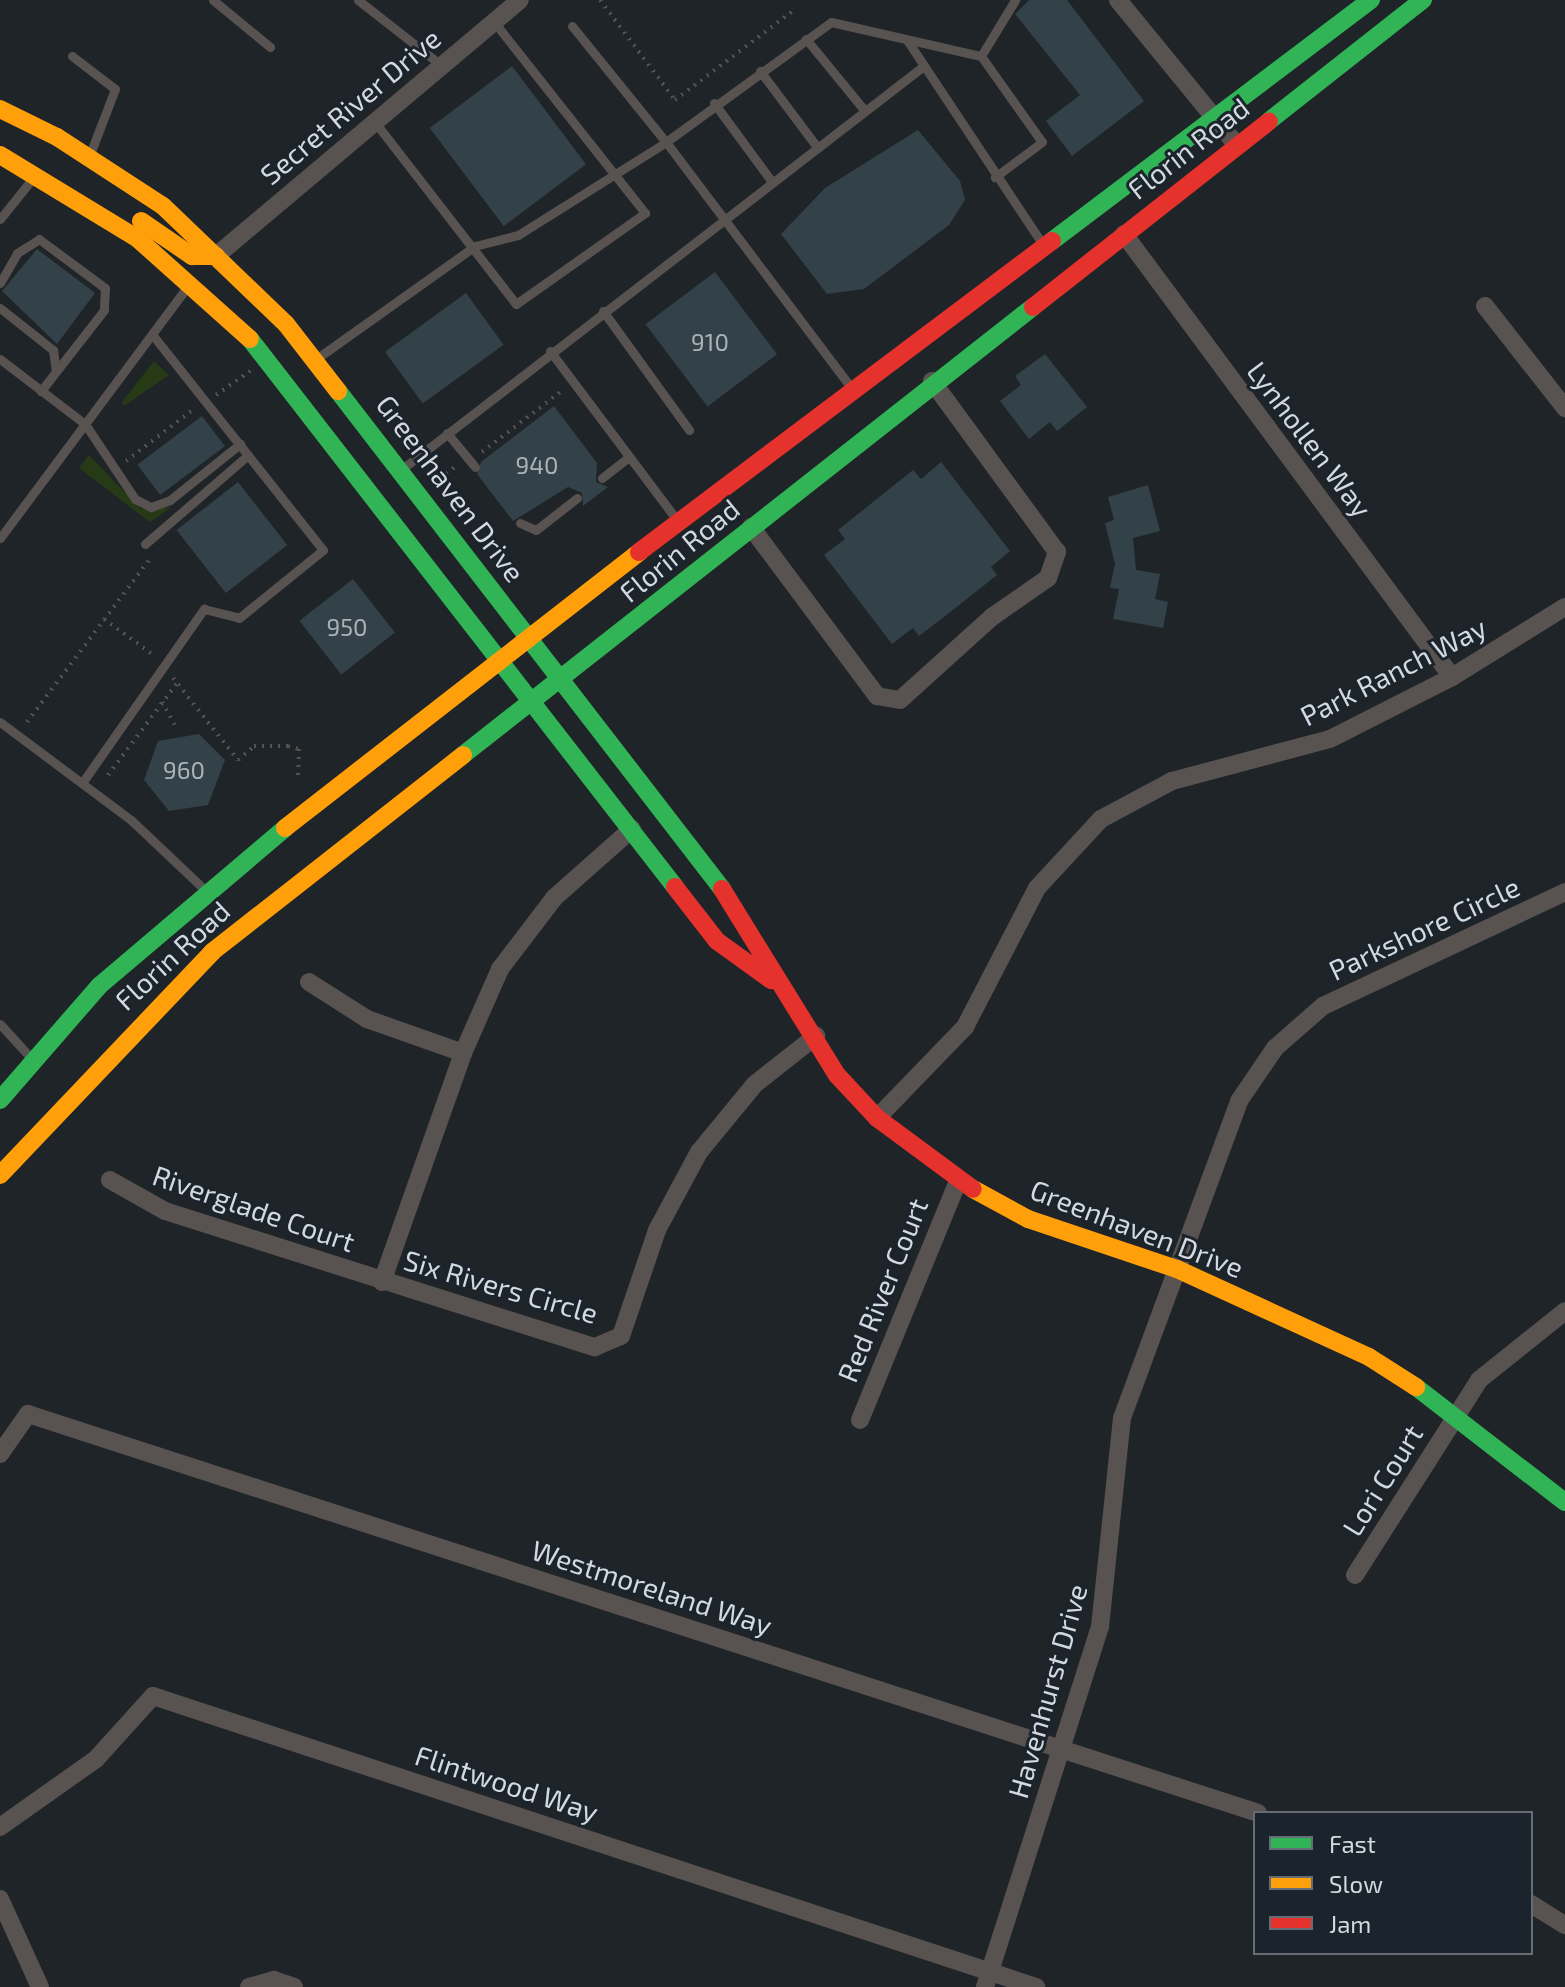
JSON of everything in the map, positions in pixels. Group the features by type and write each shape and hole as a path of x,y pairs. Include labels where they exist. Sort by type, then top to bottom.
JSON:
{"street":[{"name":"Secret River Drive","path":"216,256 372,119 520,0"},
{"path":"1118,0 1236,144"},
{"name":"Florin Road","path":"0,1100 99,986 207,892 528,632 854,392 1371,0"},
{"name":"Florin Road","path":"0,1175 141,1020 212,952 563,680 932,381 1423,0"},
{"name":"Greenhaven Drive","path":"0,109 89,157 163,206 316,359 742,915 774,982 816,1036 837,1075 877,1118 958,1181 1028,1219 1177,1269 1369,1357 1456,1414 1565,1502"},
{"name":"Greenhaven Drive","path":"0,155 57,186 191,281 303,398 717,941 774,982"},
{"path":"57,186 85,184 192,256 216,256"},
{"name":"Lynhollen Way","path":"1124,234 1452,677"},
{"path":"191,281 221,281 301,361 344,394"},
{"path":"1485,306 1565,408"},
{"path":"751,527 877,696 900,700 992,617 1048,578 1057,552 932,381"},
{"name":"Park Ranch Way","path":"877,1118 965,1027 1037,888 1101,819 1172,781 1330,739 1452,677 1565,607"},
{"name":"Six Rivers Circle","path":"632,829 527,929 500,969 463,1053 382,1282 595,1347 621,1336 657,1230 699,1152 755,1084 816,1036"},
{"name":"Parkshore Circle","path":"1177,1269 1239,1101 1298,1025 1351,989 1565,892"},
{"path":"309,982 367,1019 463,1053"},
{"name":"Riverglade Court","path":"110,1180 165,1211 382,1282"},
{"name":"Red River Court","path":"860,1420 958,1181"},
{"name":"Havenhurst Drive","path":"987,1979 1061,1750 1107,1590 1122,1418 1177,1269"},
{"name":"Lori Court","path":"1355,1575 1479,1380 1565,1311"},
{"name":"Westmoreland Way","path":"0,1454 28,1414 1253,1811"},
{"name":"Flintwood Way","path":"0,1827 96,1759 153,1696 987,1979 1036,1987"},
{"path":"0,1899 40,1987"},
{"path":"1533,1905 1565,1925"},
{"path":"249,1987 274,1980 294,1987"}],"lane":[{"path":"213,0 270,47"},
{"path":"358,0 441,65"},
{"path":"981,56 1015,0"},
{"path":"372,119 475,246 516,304 645,213 494,22"},
{"path":"316,359 475,246 518,235 666,142 714,103 831,22 981,56 1042,142 995,177"},
{"path":"572,26 726,217 854,392"},
{"path":"806,39 865,111"},
{"path":"907,40 921,68 1046,248"},
{"path":"72,56 115,89 89,157"},
{"path":"402,469 550,351 921,68"},
{"path":"760,71 817,147"},
{"path":"714,103 772,182"},
{"path":"0,219 37,173"},
{"path":"0,283 2,273 39,239 105,288 104,310 41,391"},
{"path":"0,538 191,281"},
{"path":"0,308 53,350 56,371"},
{"path":"603,311 689,430"},
{"path":"82,783 204,609 239,618 323,550 152,334"},
{"path":"550,351 677,520"},
{"path":"0,359 85,424 135,499 151,507 170,500 240,444"},
{"path":"447,433 472,464"},
{"path":"145,544 248,455"},
{"path":"602,478 629,457"},
{"path":"520,523 536,530 577,498"},
{"path":"0,722 82,783 207,892"},
{"path":"0,1024 33,1061"}],"path":[{"path":"600,0 675,100 794,10"},
{"path":"123,464 250,371"},
{"path":"440,479 472,464 566,388"},
{"path":"27,722 161,544"},
{"path":"104,619 165,665 238,760 254,746 288,746 299,749 298,775"},
{"path":"108,775 177,683"},
{"path":"162,702 176,727"}],"green space":[{"path":"154,361 169,375 124,406 122,402"},
{"path":"89,455 141,509 172,507 150,522 79,468"}],"building":[{"path":"1029,0 1067,0 1144,101 1072,156 1046,121 1080,95 1015,14"},
{"path":"512,66 586,164 504,226 430,128"},
{"path":"918,130 960,181 965,200 949,225 864,289 827,294 781,234 825,188"},
{"path":"37,249 95,293 57,344 2,291"},
{"path":"715,272 777,354 708,407 646,324"},
{"path":"466,293 504,345 423,404 385,352"},
{"path":"1045,354 1087,407 1057,431 1050,422 1029,439 1000,401 1021,385 1015,376"},
{"path":"554,406 597,463 596,482 608,487 583,506 582,493 568,487 513,521 477,474 481,462"},
{"path":"202,416 225,446 160,495 137,465"},
{"path":"941,462 1010,551 991,567 997,575 949,613 919,636 913,628 892,644 824,555 845,539 838,530 913,470 921,479"},
{"path":"238,482 287,545 226,593 177,530"},
{"path":"1148,485 1160,531 1133,538 1136,570 1160,574 1155,599 1168,602 1163,628 1113,619 1119,589 1110,588 1115,564 1105,523 1114,520 1108,497"},
{"path":"353,579 395,633 341,674 299,621"},
{"path":"199,734 225,760 208,805 169,811 144,780 158,741"}],"traffic: fast":[{"path":"1052,241 1371,0"},
{"path":"1269,121 1423,0"},
{"path":"463,755 1033,307"},
{"path":"250,339 675,887"},
{"path":"338,391 722,889"},
{"path":"0,1100 99,986 285,828"},
{"path":"1416,1387 1565,1502"}],"traffic: slow":[{"path":"0,109 57,137 163,206 286,324 338,391"},
{"path":"0,155 138,239 250,339"},
{"path":"141,221 192,256 216,256"},
{"path":"285,828 639,552"},
{"path":"0,1175 212,952 463,755"},
{"path":"973,1189 1028,1219 1177,1269 1369,1357 1416,1387"}],"traffic: jam":[{"path":"1033,307 1269,121"},
{"path":"639,552 1052,241"},
{"path":"675,887 717,941 771,980"},
{"path":"722,889 837,1075 877,1118 973,1189"}]}
